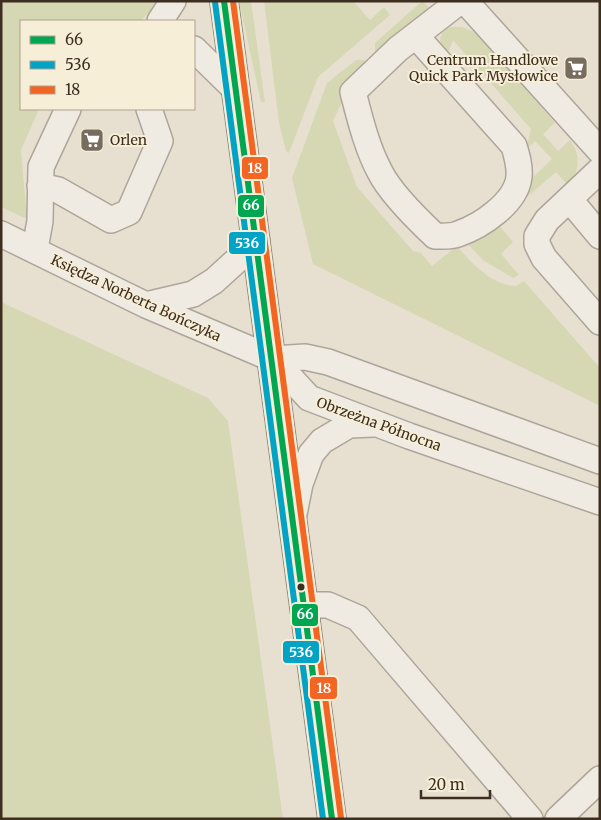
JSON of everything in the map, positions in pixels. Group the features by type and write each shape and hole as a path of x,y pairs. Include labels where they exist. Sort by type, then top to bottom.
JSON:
{"main road":[{"path":"224,1 332,819"}],"street":[{"path":"161,20 173,1"},
{"path":"416,36 514,146 519,162 519,179 513,193 497,210 476,226 457,235 434,236 419,221 380,173 363,130 352,92 398,49 460,1"},
{"path":"465,1 600,152"},
{"path":"195,50 235,89"},
{"path":"35,249 40,221 41,167 68,110"},
{"path":"40,186 58,190 111,220 129,212 160,141 149,110"},
{"path":"600,170 542,225 537,236 537,244 544,258 600,322"},
{"path":"570,200 600,236"},
{"name":"Księdza Norberta Bończyka","path":"1,234 146,305 272,359"},
{"path":"146,305 193,294 214,281 257,242"},
{"path":"272,359 305,356 328,362 600,461"},
{"name":"Obrzeżna Północna","path":"272,359 309,398 600,502"},
{"path":"292,523 300,484 311,454 322,441 348,425 378,424"},
{"path":"303,605 328,605 358,618 530,819"},
{"path":"558,819 600,779"}],"green space":[{"path":"1,1 162,1 141,20 20,20 20,110 39,110 21,150 27,219 1,207"},
{"path":"239,1 251,1 265,102 261,102"},
{"path":"264,1 353,1 370,20 384,7 390,15 318,77 289,153 286,151 279,123"},
{"path":"422,1 432,10 380,55 375,51 375,43"},
{"path":"462,27 477,33 555,123 543,134 558,151 570,140 576,152 577,169 568,185 556,172 497,223 513,242 501,254 519,275 513,278 483,260 466,242 552,159 535,141 526,150 531,129 453,40 445,60 440,41 441,36 447,29"},
{"path":"356,60 364,60 369,65 344,98 333,121 357,187 413,251 421,253 432,266 457,246 476,266 491,278 507,285 516,286 524,281 600,368 600,406 313,264 292,178 327,83"},
{"path":"1,302 208,398 228,421 283,819 1,819"}],"transit line":[{"name":"66","path":"224,1 332,819"},
{"name":"18","path":"233,1 341,818"},
{"name":"536","path":"215,2 323,819"}],"place":[{"name":"Centrum Handlowe Quick Park Mysłowice","path":"576,68"},
{"name":"Orlen","path":"92,140"}]}
